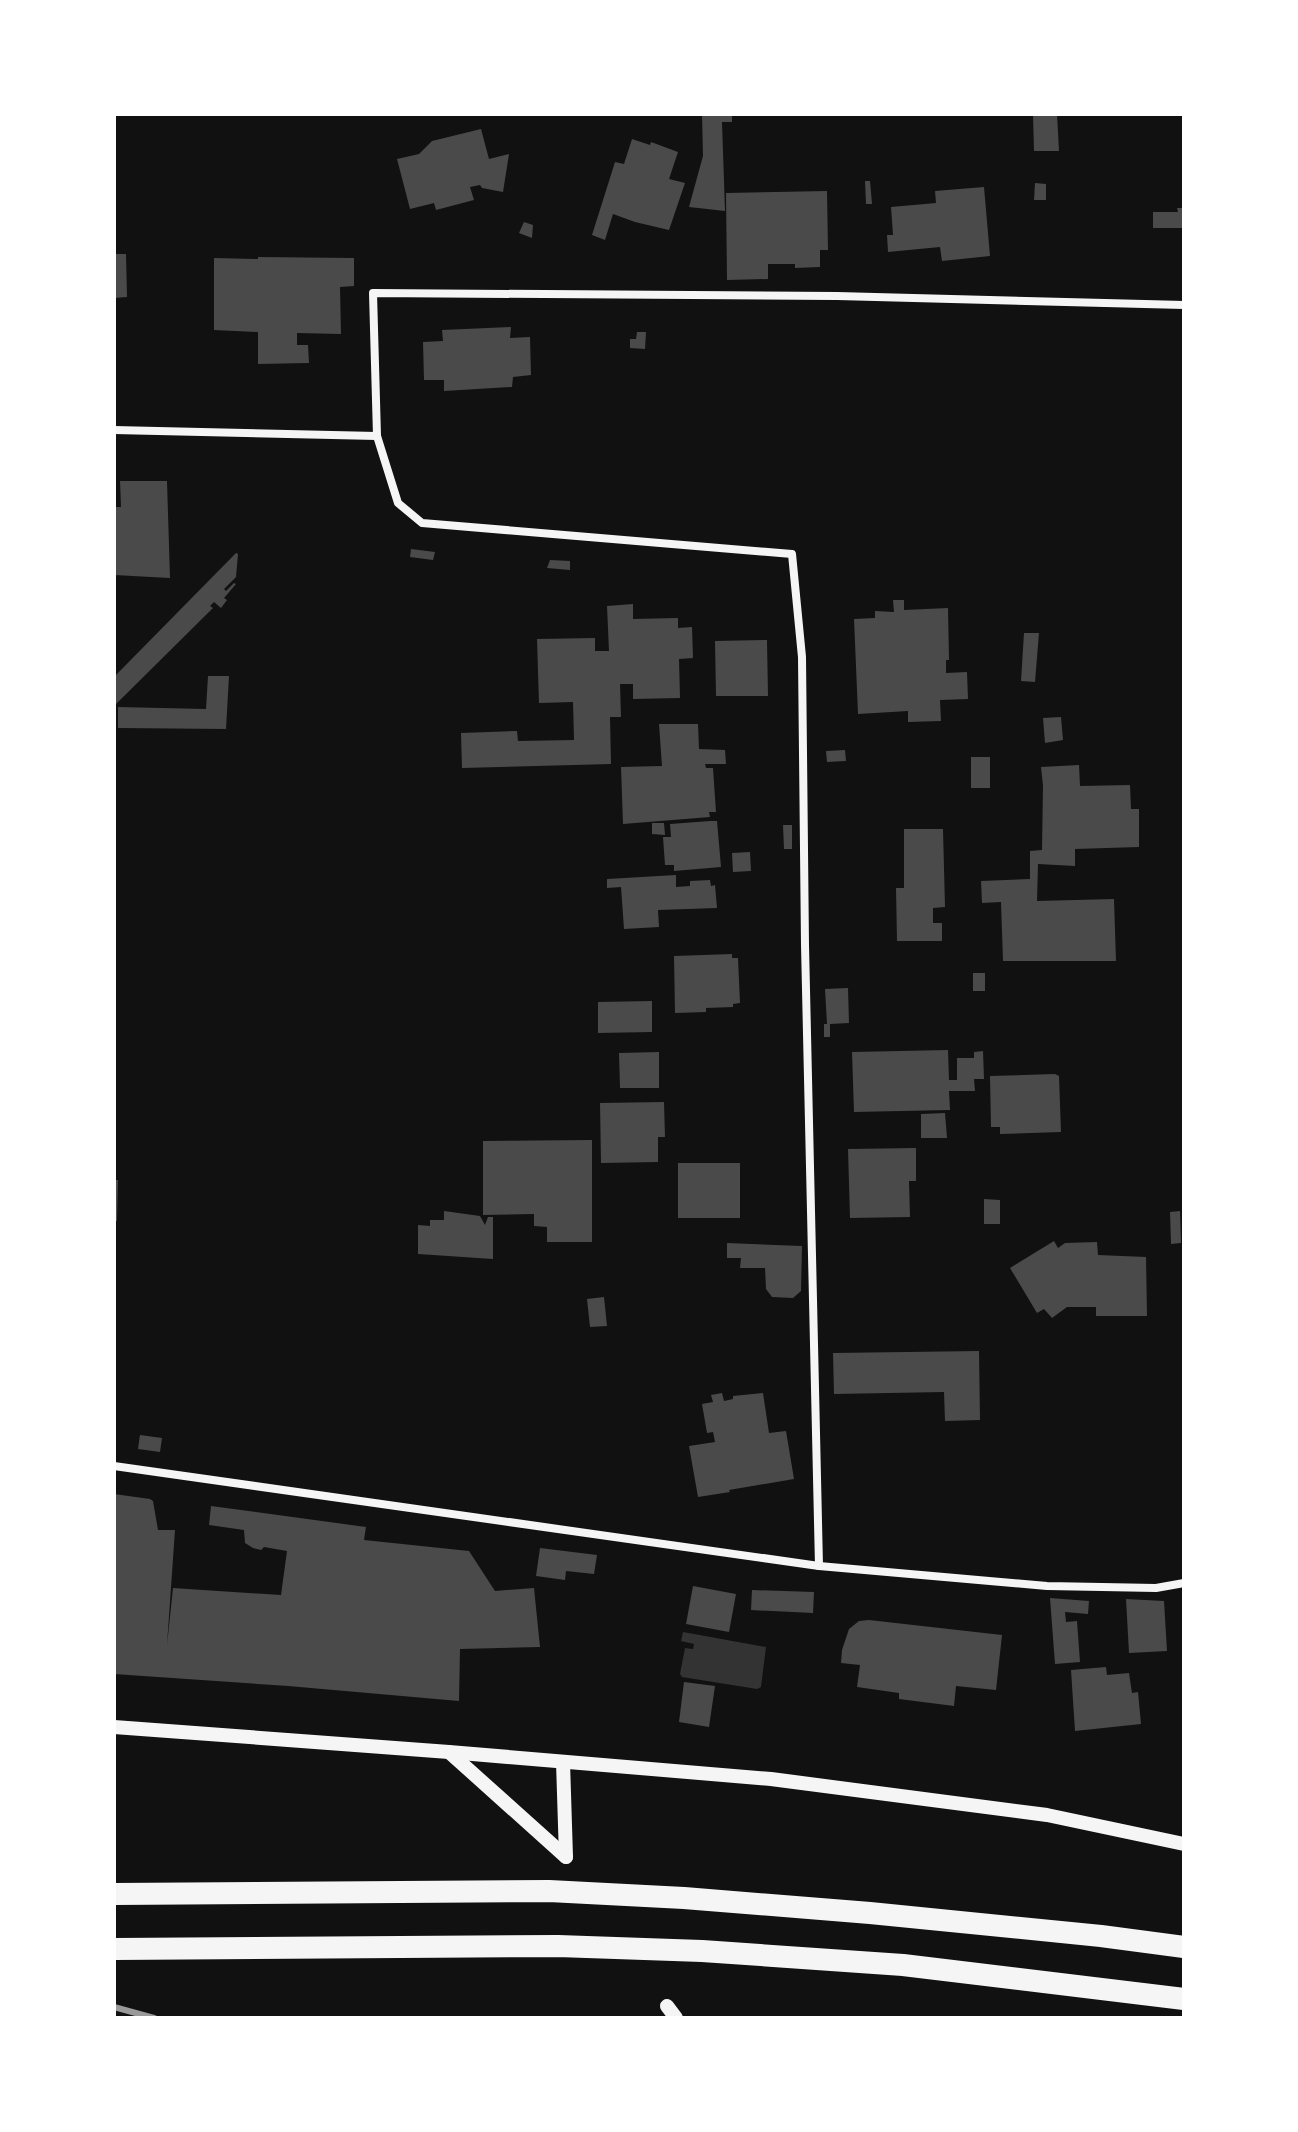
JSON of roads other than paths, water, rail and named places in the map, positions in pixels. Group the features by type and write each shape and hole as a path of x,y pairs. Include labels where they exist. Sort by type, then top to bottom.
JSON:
{"highway":[{"path":"114,1894 549,1891 684,1898 901,1916 1184,1947"},
{"path":"114,1949 558,1946 702,1951 903,1965 1184,1999"}],"street":[{"path":"819,1566 802,657 792,554 422,523 398,503 377,436 373,293 837,296 1184,305"},
{"path":"114,430 377,436"},
{"path":"114,1466 819,1566 1047,1586 1156,1588 1184,1583"},
{"path":"114,1727 771,1779 1047,1815 1184,1844"},
{"path":"449,1752 566,1857 563,1762"},
{"path":"667,2006 676,2018"}],"railway":[{"path":"114,2007 154,2018"}]}
